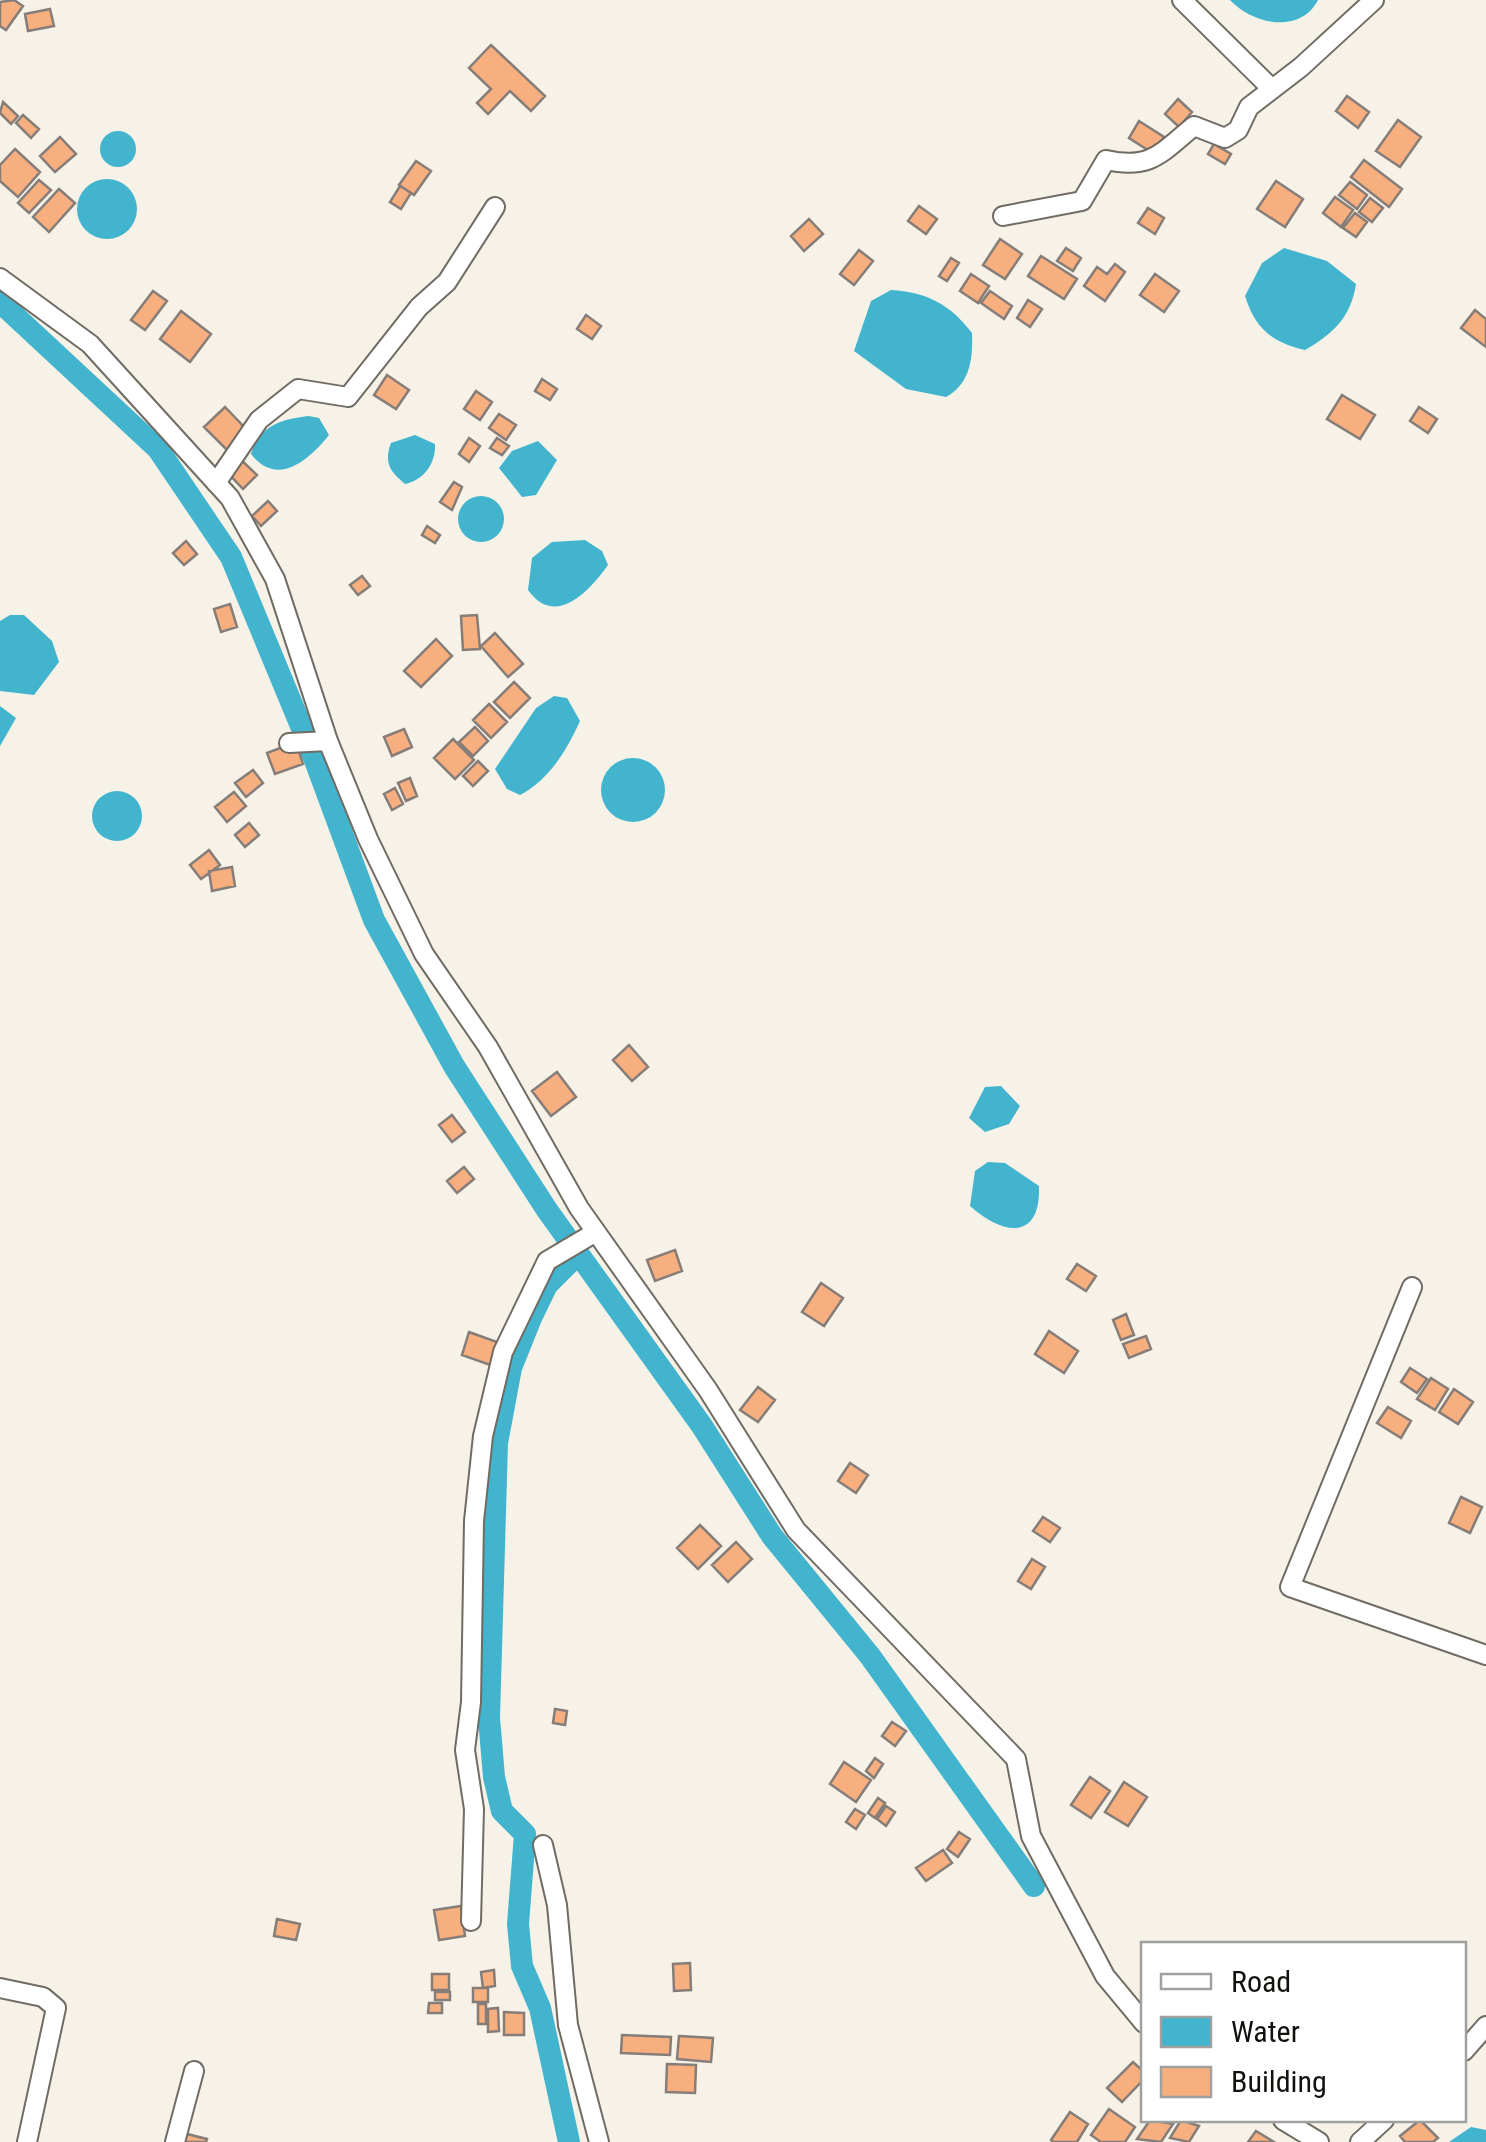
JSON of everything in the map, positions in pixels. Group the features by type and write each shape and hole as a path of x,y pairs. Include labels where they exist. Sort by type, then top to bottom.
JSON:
{"street":[{"path":"1182,0 1272,89"},
{"path":"1003,216 1082,201 1106,160 1132,166 1150,162 1194,126 1225,138 1238,130 1249,107 1374,0"},
{"path":"216,483 259,420 298,389 348,397 419,307 447,282 494,207"},
{"path":"0,278 90,344 230,498 275,579 328,741 368,839 424,954 488,1047 596,1232 708,1390 796,1530 1016,1759 1031,1836 1105,1976 1141,2019"},
{"path":"289,742 328,741"},
{"path":"472,1921 474,1809 465,1750 471,1702 474,1521 482,1436 504,1352 547,1261 596,1232"},
{"path":"1412,1288 1290,1587 1486,1655"},
{"path":"543,1846 557,1905 568,2025 599,2142"},
{"path":"0,1988 42,1996 56,2008 27,2142"},
{"path":"1466,2049 1486,2026"},
{"path":"175,2142 194,2071"},
{"path":"1286,2122 1319,2142"},
{"path":"1360,2142 1382,2122"}],"water":[{"path":"1230,0 1318,0 1300,18 1276,22 1250,15"},
{"path":"118,131 131,136 136,149 131,162 118,167 105,162 100,149 105,136"},
{"path":"107,179 128,188 137,209 128,230 107,239 86,230 77,209 86,188"},
{"path":"1284,248 1327,261 1356,284 1350,306 1339,323 1305,350 1266,332 1245,296 1262,263"},
{"path":"891,290 936,301 972,333 965,378 946,397 906,389 854,351 871,301"},
{"path":"319,418 329,435 302,461 282,470 271,469 251,454 265,430 289,419"},
{"path":"415,435 435,444 435,451 423,475 405,484 389,466 389,450 391,443"},
{"path":"538,441 557,460 536,495 522,497 499,468 512,451"},
{"path":"481,496 497,503 504,519 497,535 481,542 465,535 458,519 465,503"},
{"path":"585,540 602,551 608,565 571,602 549,606 538,601 528,590 532,558 552,542"},
{"path":"10,615 24,615 52,641 59,662 34,695 0,691 0,621"},
{"path":"554,696 567,698 580,721 556,763 520,795 507,789 495,769 536,708"},
{"path":"0,706 16,718 0,746"},
{"path":"633,758 655,768 665,790 655,812 633,822 611,812 601,790 611,768"},
{"path":"117,791 135,798 142,816 135,834 117,841 99,834 92,816 99,798"},
{"path":"1001,1086 1020,1106 1009,1124 985,1132 969,1118 985,1087"},
{"path":"988,1162 1005,1163 1039,1186 1034,1217 1026,1225 1006,1227 970,1206 975,1171"},
{"path":"1471,2127 1486,2130 1486,2142 1449,2142"}],"building":[{"path":"14,0 23,6 6,30 0,26 0,2"},
{"path":"50,9 54,26 28,31 25,14"},
{"path":"491,45 545,96 531,111 510,91 488,114 477,103 491,89 469,68"},
{"path":"1347,96 1369,112 1358,128 1336,111"},
{"path":"1178,99 1192,112 1179,127 1165,114"},
{"path":"3,102 18,116 11,124 0,113"},
{"path":"23,115 39,129 31,138 16,123"},
{"path":"1398,120 1421,137 1400,167 1376,151"},
{"path":"1139,121 1164,137 1154,154 1129,138"},
{"path":"60,137 76,154 55,172 40,156"},
{"path":"1214,144 1231,154 1225,164 1208,154"},
{"path":"15,149 40,172 18,197 0,181 0,165"},
{"path":"1364,160 1402,189 1389,207 1351,177"},
{"path":"416,161 431,171 414,195 399,185"},
{"path":"39,180 51,190 29,213 18,203"},
{"path":"1276,181 1303,199 1285,227 1257,209"},
{"path":"1350,182 1367,195 1357,209 1339,195"},
{"path":"400,186 411,193 401,209 390,202"},
{"path":"59,189 75,203 49,232 33,217"},
{"path":"1335,197 1353,210 1341,227 1323,213"},
{"path":"1370,198 1383,208 1372,222 1359,212"},
{"path":"919,206 937,219 926,234 908,221"},
{"path":"1148,208 1164,218 1155,234 1138,223"},
{"path":"1355,213 1367,222 1356,237 1343,228"},
{"path":"809,219 823,234 804,251 791,236"},
{"path":"1000,239 1022,254 1005,279 983,265"},
{"path":"1066,248 1081,258 1073,271 1057,261"},
{"path":"859,250 873,261 854,285 840,274"},
{"path":"1041,256 1077,279 1064,299 1028,276"},
{"path":"951,258 959,263 947,281 939,276"},
{"path":"1115,264 1125,272 1105,301 1084,286 1097,267 1107,274"},
{"path":"971,274 989,286 978,303 960,291"},
{"path":"1155,274 1179,291 1164,312 1140,295"},
{"path":"153,291 167,301 145,330 131,320"},
{"path":"990,291 1012,306 1004,319 981,303"},
{"path":"1028,300 1042,309 1030,327 1017,318"},
{"path":"1475,310 1486,319 1486,347 1461,328"},
{"path":"181,311 211,334 190,362 160,339"},
{"path":"586,315 601,326 592,339 577,329"},
{"path":"387,375 409,390 396,409 374,395"},
{"path":"542,379 557,389 550,400 535,391"},
{"path":"476,391 492,402 480,420 464,409"},
{"path":"1342,395 1375,415 1360,439 1327,419"},
{"path":"225,407 248,431 227,450 204,427"},
{"path":"1419,407 1437,419 1428,433 1410,421"},
{"path":"499,414 516,425 506,440 489,428"},
{"path":"469,438 480,446 469,462 459,454"},
{"path":"497,438 509,446 502,455 490,448"},
{"path":"239,458 257,475 243,489 226,471"},
{"path":"454,482 462,487 452,510 440,502"},
{"path":"268,501 277,511 261,526 252,516"},
{"path":"427,526 440,535 435,543 422,535"},
{"path":"186,541 197,554 184,565 173,553"},
{"path":"362,576 370,586 358,595 350,585"},
{"path":"230,604 237,627 221,632 214,609"},
{"path":"477,615 480,649 463,650 461,616"},
{"path":"495,633 523,664 508,677 481,646"},
{"path":"436,639 452,656 421,687 404,671"},
{"path":"514,682 530,698 510,718 494,702"},
{"path":"489,704 507,722 491,738 473,720"},
{"path":"475,727 488,741 473,756 459,742"},
{"path":"404,729 412,747 392,756 384,737"},
{"path":"453,739 474,760 455,779 434,758"},
{"path":"296,742 303,764 275,774 267,753"},
{"path":"478,761 488,771 473,786 463,776"},
{"path":"253,770 263,783 246,797 235,783"},
{"path":"410,778 417,796 406,801 398,783"},
{"path":"395,788 403,804 392,810 384,794"},
{"path":"234,792 246,806 227,822 215,807"},
{"path":"249,823 259,835 245,847 235,835"},
{"path":"209,850 220,865 201,879 190,865"},
{"path":"232,867 235,886 212,891 209,871"},
{"path":"629,1045 648,1067 632,1081 613,1060"},
{"path":"557,1072 576,1097 551,1116 532,1091"},
{"path":"452,1115 465,1132 452,1142 439,1125"},
{"path":"464,1167 474,1179 457,1193 447,1181"},
{"path":"675,1250 682,1271 655,1281 647,1260"},
{"path":"1077,1264 1096,1276 1086,1291 1067,1279"},
{"path":"821,1283 843,1298 824,1326 802,1312"},
{"path":"1126,1314 1134,1335 1121,1340 1113,1320"},
{"path":"1049,1331 1078,1351 1064,1373 1035,1354"},
{"path":"469,1332 497,1342 490,1365 462,1355"},
{"path":"1146,1336 1151,1349 1129,1358 1123,1344"},
{"path":"1410,1368 1427,1379 1417,1393 1401,1382"},
{"path":"1431,1378 1448,1389 1435,1410 1417,1399"},
{"path":"758,1387 775,1400 758,1422 740,1410"},
{"path":"1454,1389 1473,1402 1458,1424 1439,1412"},
{"path":"1388,1407 1411,1421 1401,1438 1377,1423"},
{"path":"850,1463 868,1475 856,1493 838,1481"},
{"path":"1461,1497 1482,1507 1470,1533 1449,1523"},
{"path":"1043,1517 1060,1528 1050,1542 1033,1531"},
{"path":"700,1525 721,1546 698,1569 677,1548"},
{"path":"736,1542 752,1559 728,1582 712,1565"},
{"path":"1032,1559 1045,1567 1031,1589 1018,1581"},
{"path":"555,1709 567,1711 565,1725 553,1723"},
{"path":"892,1722 906,1731 895,1746 882,1736"},
{"path":"875,1758 883,1764 874,1778 866,1771"},
{"path":"844,1762 871,1780 856,1802 830,1784"},
{"path":"1090,1777 1110,1791 1091,1818 1071,1805"},
{"path":"1124,1782 1147,1797 1128,1826 1105,1812"},
{"path":"878,1798 885,1803 875,1818 868,1813"},
{"path":"886,1806 895,1812 886,1826 877,1819"},
{"path":"855,1809 865,1815 856,1829 846,1822"},
{"path":"959,1832 970,1839 958,1857 947,1849"},
{"path":"943,1850 952,1863 926,1881 916,1868"},
{"path":"461,1906 465,1936 439,1940 434,1910"},
{"path":"277,1919 300,1924 296,1940 274,1936"},
{"path":"690,1963 691,1990 674,1991 673,1964"},
{"path":"494,1970 495,1986 483,1988 481,1972"},
{"path":"432,1974 449,1974 449,1990 432,1990"},
{"path":"473,1988 488,1988 488,2002 473,2002"},
{"path":"435,1992 450,1992 450,2000 435,2000"},
{"path":"429,2003 442,2003 442,2013 428,2013"},
{"path":"478,2004 486,2004 486,2024 478,2024"},
{"path":"498,2008 499,2031 488,2032 488,2009"},
{"path":"504,2012 524,2013 524,2035 504,2035"},
{"path":"622,2035 671,2037 670,2055 621,2053"},
{"path":"679,2036 713,2038 711,2062 677,2059"},
{"path":"1133,2062 1141,2069 1141,2082 1122,2102 1107,2088"},
{"path":"667,2064 696,2065 695,2093 666,2092"},
{"path":"1109,2109 1135,2127 1125,2142 1101,2142 1091,2135"},
{"path":"1070,2112 1088,2124 1077,2142 1054,2142 1051,2140"},
{"path":"1149,2122 1173,2124 1161,2142 1137,2139"},
{"path":"1180,2122 1199,2126 1189,2142 1170,2138"},
{"path":"1422,2122 1438,2138 1433,2142 1405,2142 1400,2136"},
{"path":"1256,2131 1274,2142 1248,2142"},
{"path":"183,2133 207,2139 181,2142"}],"waterway":[{"path":"0,302 158,449 231,557 313,755 374,920 454,1066 547,1210 702,1426 772,1536 870,1656 1034,1886"},
{"path":"569,2142 540,2008 522,1966 518,1924 525,1834 502,1811 494,1777 489,1718 497,1443 511,1368 547,1285 577,1255"}]}
